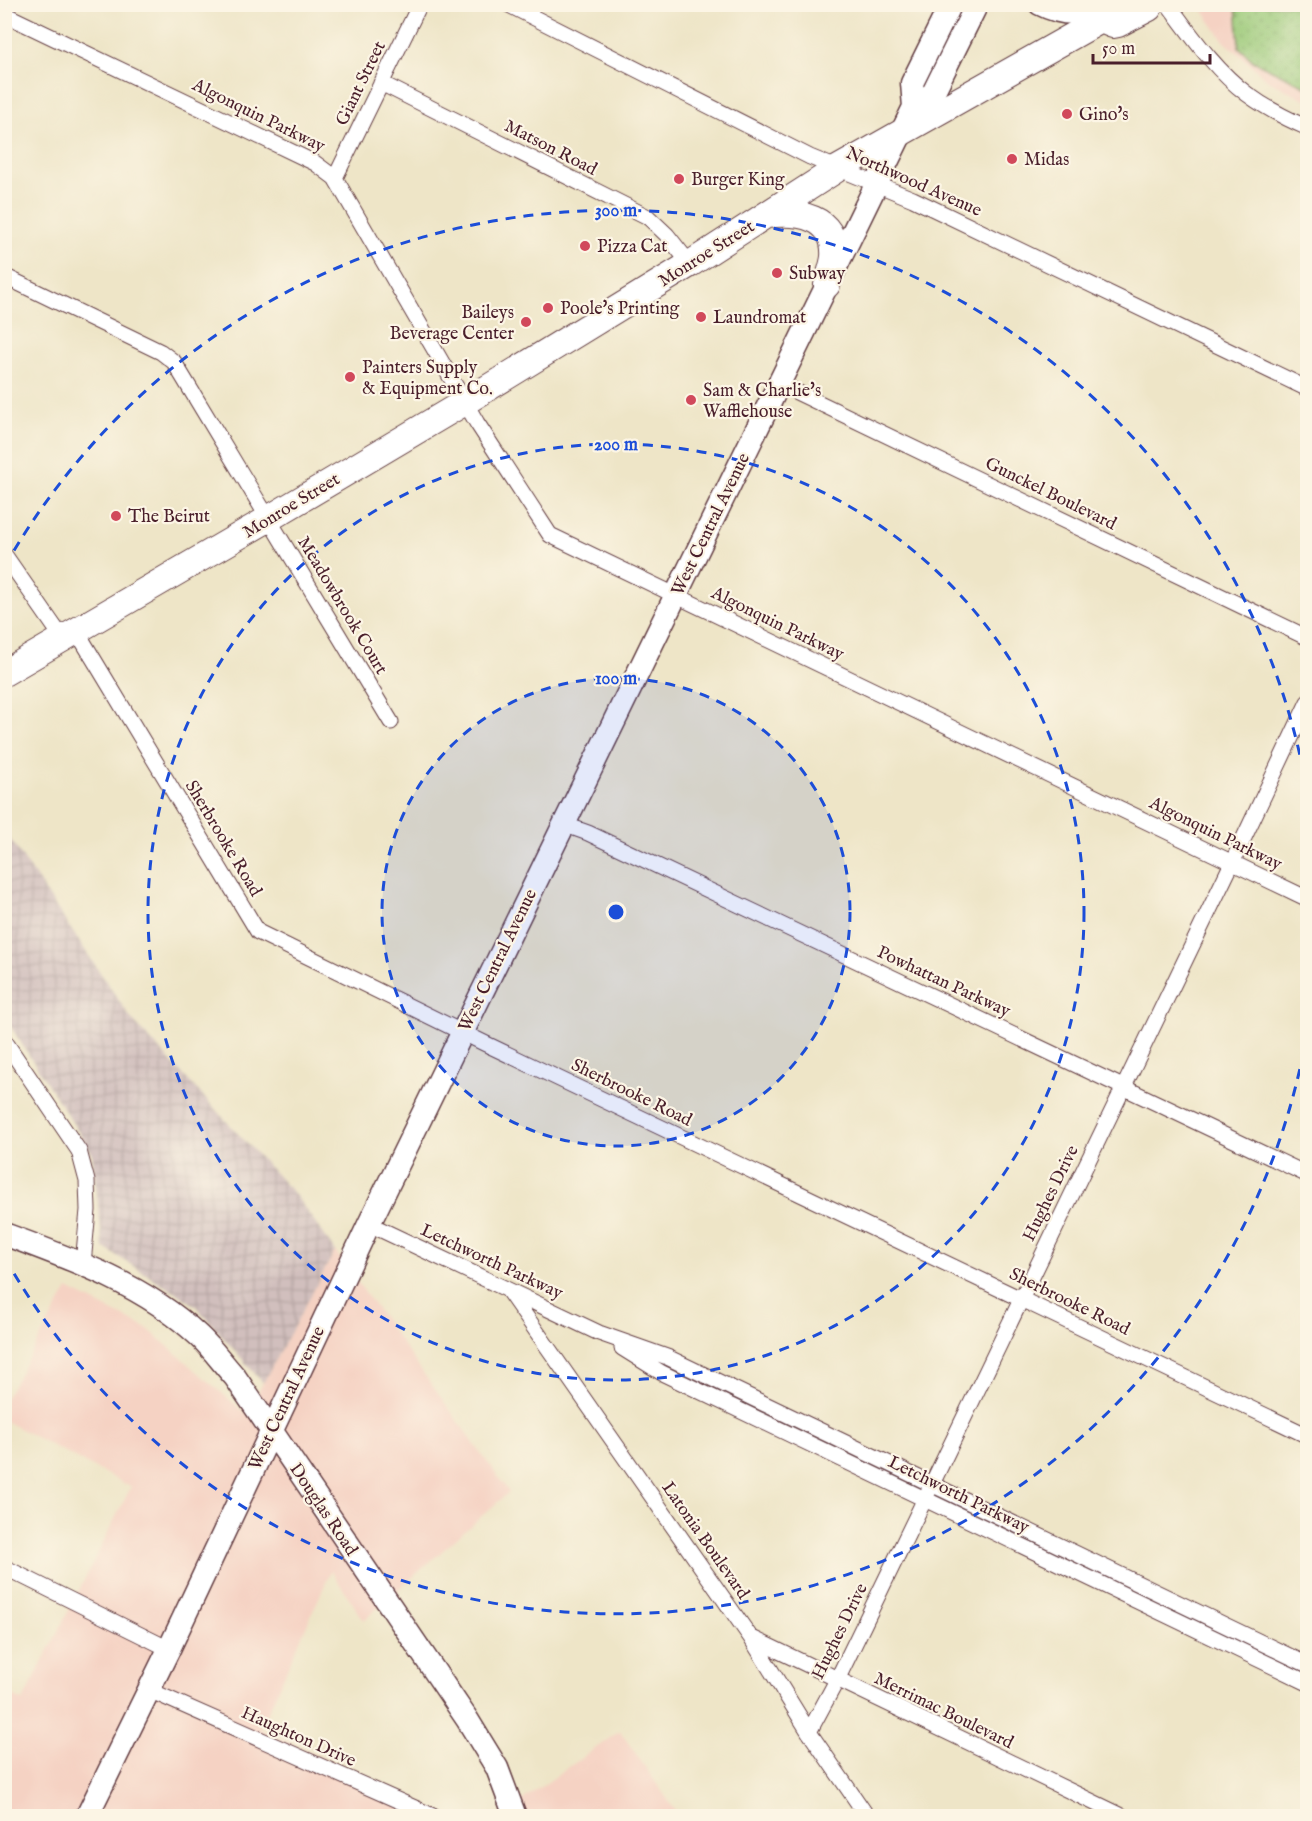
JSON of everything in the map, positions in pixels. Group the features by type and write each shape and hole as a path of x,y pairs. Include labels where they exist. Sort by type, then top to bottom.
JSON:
{"main road":[{"name":"West Central Avenue","path":"914,107 912,83 951,4"},
{"name":"West Central Avenue","path":"87,1816 169,1649 270,1430 462,1031 778,383 914,107 933,93 977,4"},
{"path":"1040,4 1061,12 1104,10"},
{"name":"Monroe Street","path":"4,673 465,402 690,264 837,169 900,135 1104,10 1113,25 1149,8 1150,4"},
{"path":"766,215 798,214 810,217 822,224 832,241 834,257 827,285"},
{"name":"Douglas Road","path":"4,1234 84,1264 141,1294 193,1331 235,1377 467,1719 497,1768 515,1816"}],"street":[{"name":"Giant Street","path":"334,178 420,4"},
{"name":"Northwood Avenue","path":"507,4 743,124 837,169 913,199 1308,389"},
{"path":"1168,4 1206,55 1247,94 1285,118 1308,128"},
{"name":"Algonquin Parkway","path":"4,14 315,163 334,178 465,402 550,535 1308,899"},
{"name":"Matson Road","path":"381,83 648,217 668,236 690,264"},
{"name":"Meadowbrook Court","path":"4,276 161,352 174,362 391,722"},
{"name":"Gunckel Boulevard","path":"778,383 1308,638"},
{"name":"Sherbrooke Road","path":"4,554 70,635 258,932 1308,1436"},
{"name":"Hughes Drive","path":"809,1732 925,1500 1308,702"},
{"name":"Powhattan Parkway","path":"563,824 588,833 1308,1175"},
{"path":"4,1040 79,1151 87,1181 88,1210 84,1264"},
{"name":"Letchworth Parkway","path":"369,1224 599,1333 667,1357 1308,1665"},
{"name":"Latonia Boulevard","path":"507,1290 751,1638 809,1732 867,1816"},
{"name":"Letchworth Parkway","path":"599,1333 662,1373 1308,1683"},
{"path":"4,1567 169,1649"},
{"name":"Merrimac Boulevard","path":"751,1638 1122,1816"},
{"name":"Haughton Drive","path":"149,1690 433,1816"}],"shaded area":[{"path":"1205,5 1307,5 1307,100 1270,82 1224,41 1203,11"},
{"path":"4,830 132,1020 296,1196 335,1251 263,1383 195,1305 103,1247 92,1153 5,1018"},
{"path":"335,1251 509,1492 364,1620 331,1571 260,1729 447,1816 5,1816 4,1692 23,1701 131,1487 5,1421 5,1399 68,1289 148,1329 246,1414"},
{"path":"620,1731 679,1816 500,1816"}],"green space":[{"path":"1236,5 1307,5 1307,87 1253,61 1239,47"}],"place":[{"name":"Gino's","path":"1067,114"},
{"name":"Midas","path":"1012,159"},
{"name":"Burger King","path":"679,179"},
{"name":"Pizza Cat","path":"585,246"},
{"name":"Subway","path":"777,273"},
{"name":"Poole's Printing","path":"548,308"},
{"name":"Laundromat","path":"701,317"},
{"name":"Baileys Beverage Center","path":"526,322"},
{"name":"Painters Supply & Equipment Co.","path":"350,377"},
{"name":"Sam & Charlie's Wafflehouse","path":"691,400"},
{"name":"The Beirut","path":"116,516"}]}
